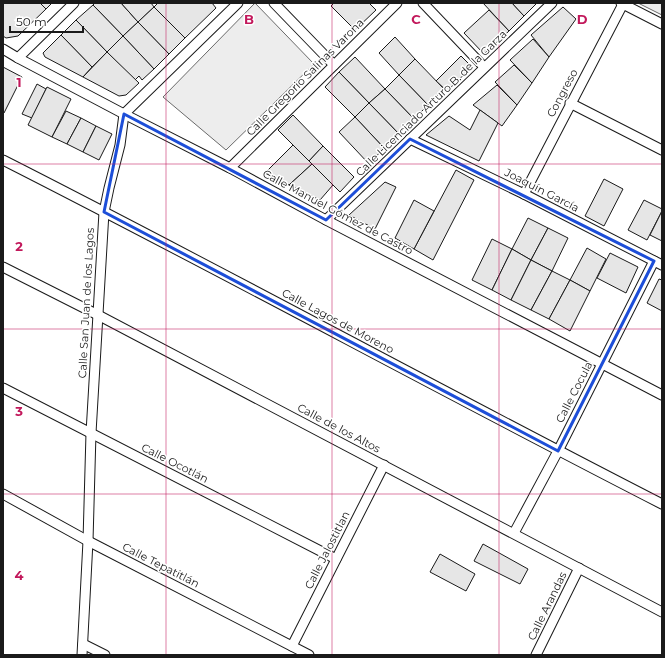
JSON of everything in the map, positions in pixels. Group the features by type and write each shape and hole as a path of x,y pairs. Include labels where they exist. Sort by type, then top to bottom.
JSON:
{"street":[{"path":"18,58 74,3"},
{"path":"124,114 238,3"},
{"path":"274,3 334,65"},
{"name":"Calle Gregorio Salinas Varona","path":"230,168 398,3"},
{"path":"422,3 484,68"},
{"name":"Calle Licenciado Arturo B. de la Garza","path":"326,220 552,3"},
{"path":"622,4 662,24"},
{"name":"Congreso","path":"524,194 622,4"},
{"name":"Calle Manuel Gómez de Castro","path":"3,49 124,114 230,168 326,220 662,395"},
{"path":"570,103 662,150"},
{"name":"Calle San Juan de los Lagos","path":"82,655 88,541 91,433 104,212 120,145 124,114"},
{"name":"Joaquín García","path":"410,139 524,194 658,263"},
{"name":"Calle Lagos de Moreno","path":"3,160 662,504"},
{"name":"Calle Cocula","path":"514,533 602,364 658,263"},
{"name":"Calle de los Altos","path":"3,267 98,315 662,612"},
{"name":"Calle Ocotlán","path":"3,388 336,559"},
{"name":"Calle Jalostitlan","path":"292,646 384,465"},
{"name":"Calle Tepatitlán","path":"3,494 88,541 308,655"},
{"name":"Calle Arandas","path":"536,655 579,568"},
{"path":"83,644 105,655"}],"highlighted area":[{"path":"124,114 326,220 410,139 654,261 558,451 104,212"}],"shaded area":[{"path":"255,3 314,64 226,150 163,97"},
{"path":"638,3 662,3 662,15"}],"building":[{"path":"3,3 40,3 46,9 18,36 6,38 3,36"},
{"path":"40,3 52,3 46,9"},
{"path":"95,3 121,3 138,22 123,36 93,5"},
{"path":"121,3 151,3 154,7 138,22"},
{"path":"158,3 212,3 216,8 185,38 154,7"},
{"path":"334,3 369,3 376,10 355,30 331,6"},
{"path":"483,3 512,3 524,16 509,31"},
{"path":"512,3 537,3 524,16"},
{"path":"93,5 123,36 107,52 76,20"},
{"path":"154,7 185,38 169,54 138,22"},
{"path":"563,7 576,19 549,57 531,35"},
{"path":"489,10 509,31 484,54 464,33"},
{"path":"76,20 107,52 92,67 61,35"},
{"path":"138,22 169,54 154,69 123,36"},
{"path":"61,35 92,67 83,77 45,57 43,53"},
{"path":"123,36 154,69 142,80 139,76 135,80 107,52"},
{"path":"395,37 415,59 399,75 379,53"},
{"path":"533,39 549,57 532,83 510,60"},
{"path":"107,52 139,83 126,95 119,96 83,77"},
{"path":"461,56 472,67 447,91 436,81"},
{"path":"355,57 385,89 369,103 339,72"},
{"path":"415,59 444,89 428,105 399,75"},
{"path":"514,65 532,83 517,105 495,82"},
{"path":"3,67 22,77 4,113 3,113"},
{"path":"339,72 369,103 355,117 325,87"},
{"path":"399,75 428,105 414,119 385,89"},
{"path":"37,84 46,89 32,118 22,114"},
{"path":"497,85 517,105 502,126 473,105"},
{"path":"47,87 71,99 52,137 28,125"},
{"path":"385,89 414,119 399,134 369,103"},
{"path":"369,103 399,134 384,148 355,117"},
{"path":"480,110 498,123 479,161 426,135 449,116 470,130"},
{"path":"66,111 81,118 67,144 52,137"},
{"path":"293,115 323,146 309,161 278,130"},
{"path":"355,117 384,148 369,164 339,132"},
{"path":"81,118 96,126 83,152 67,144"},
{"path":"96,126 112,134 99,160 83,152"},
{"path":"293,145 312,164 289,185 265,173"},
{"path":"323,146 354,177 340,192 309,161"},
{"path":"312,164 333,185 320,200 289,185"},
{"path":"456,170 474,180 433,260 414,249"},
{"path":"604,179 623,189 604,226 585,216"},
{"path":"385,182 396,187 375,229 349,215"},
{"path":"414,200 434,211 414,249 395,238"},
{"path":"644,200 662,209 647,240 628,230"},
{"path":"662,211 662,241 650,235"},
{"path":"528,218 548,228 531,260 512,249"},
{"path":"548,228 568,238 552,271 531,260"},
{"path":"492,239 512,249 492,290 472,280"},
{"path":"587,248 606,259 590,291 570,280"},
{"path":"512,249 531,260 511,300 492,290"},
{"path":"610,253 638,267 626,293 597,278"},
{"path":"531,260 552,271 531,310 511,300"},
{"path":"552,271 570,280 549,319 531,310"},
{"path":"659,279 662,280 662,311 647,303"},
{"path":"570,280 590,291 570,331 549,319"},
{"path":"483,544 528,569 520,584 474,561"},
{"path":"440,554 475,574 466,591 430,572"}]}
